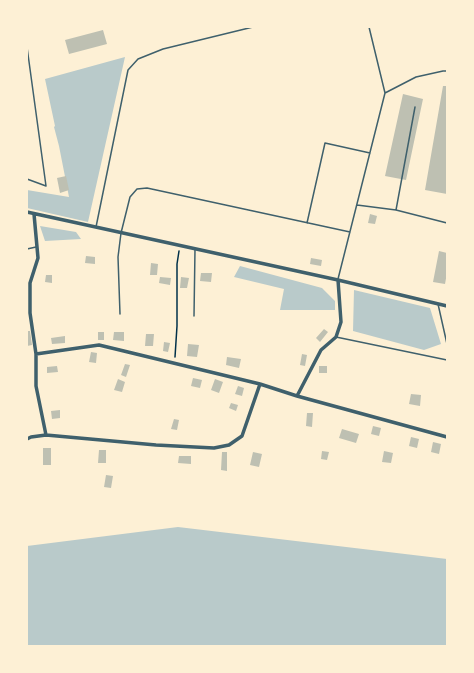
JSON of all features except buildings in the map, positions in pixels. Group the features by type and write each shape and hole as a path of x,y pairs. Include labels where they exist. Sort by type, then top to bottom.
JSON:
{"street":[{"path":"27,212 338,280 447,306"},
{"path":"34,214 38,258 30,283 30,313 36,354 36,386 46,435"},
{"path":"297,396 321,350 336,337 341,322 338,280"},
{"path":"36,354 100,345 260,384 297,396 447,437"},
{"path":"27,439 46,435 156,445 214,448 229,445 242,436 260,384"}],"lane":[{"path":"96,227 128,70 138,59 163,49 253,27"},
{"path":"338,280 385,93 369,27"},
{"path":"27,47 46,186 27,179"},
{"path":"385,93 416,77 447,71"},
{"path":"396,210 415,108"},
{"path":"307,223 325,143 370,153"},
{"path":"120,314 118,257 121,233 130,197 136,189 147,188 350,232"},
{"path":"357,205 396,210 447,223"},
{"path":"27,249 38,246"},
{"path":"194,316 195,249"},
{"path":"438,304 447,344"},
{"path":"336,337 447,360"}],"path":[{"path":"174,363 177,326 177,264 180,246"}],"shaded area":[{"path":"125,57 88,222 27,208 27,190 69,197 45,79"},
{"path":"40,226 76,232 81,239 45,241"},
{"path":"240,266 322,288 335,301 335,310 280,310 284,289 234,277"},
{"path":"354,290 430,308 441,344 424,350 353,331"},
{"path":"178,527 447,559 447,646 27,646 27,546"}]}
